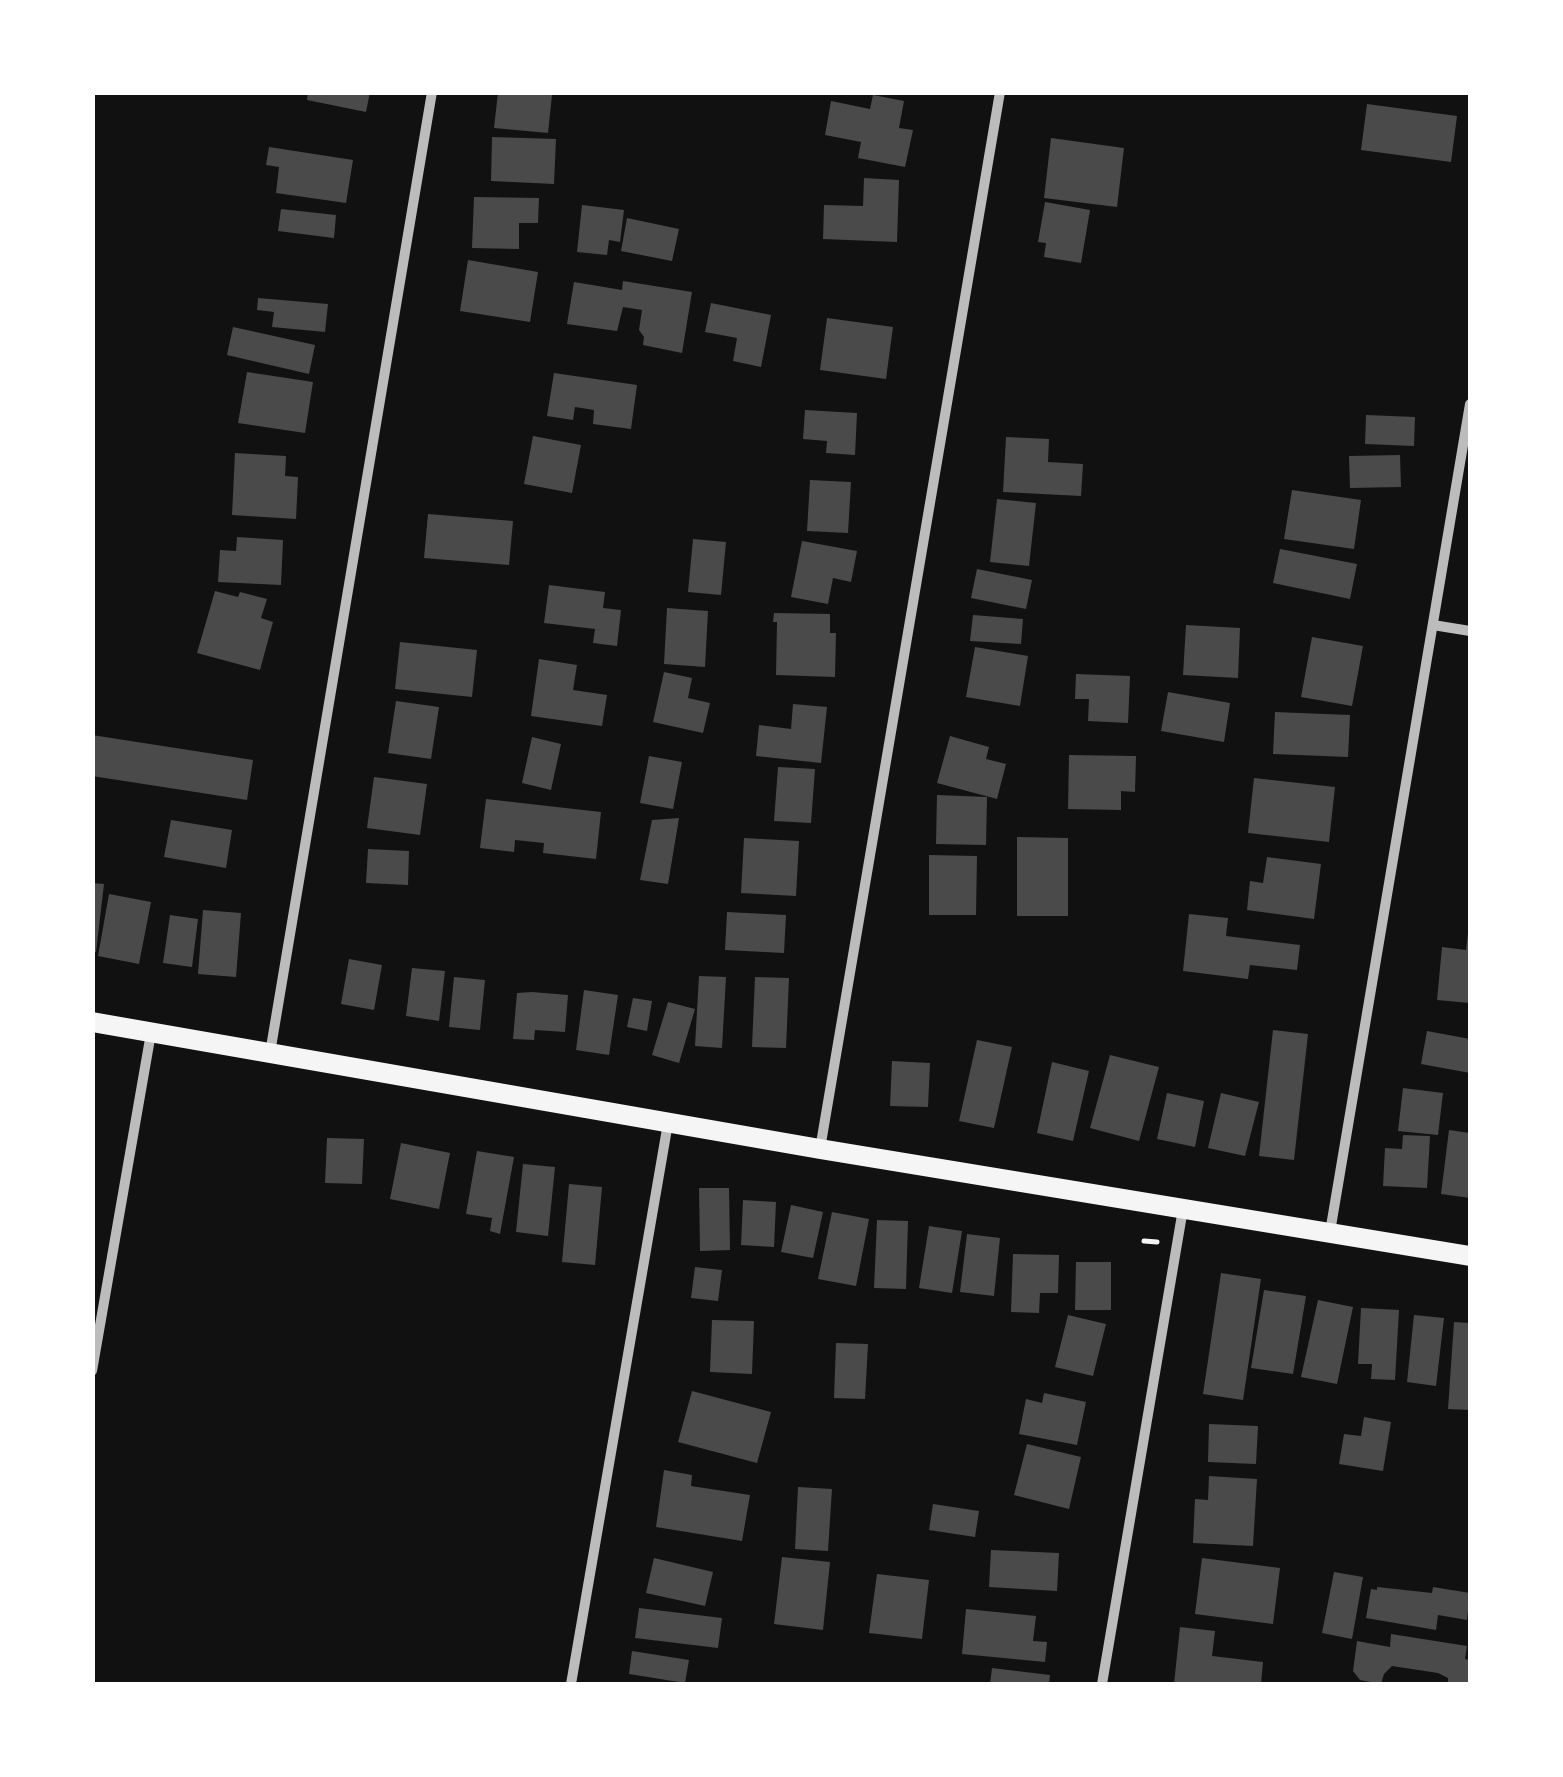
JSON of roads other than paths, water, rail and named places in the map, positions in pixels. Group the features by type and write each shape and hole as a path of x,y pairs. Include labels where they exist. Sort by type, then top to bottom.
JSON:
{"main road":[{"path":"92,1022 820,1149 1470,1256"}],"street":[{"path":"270,1054 432,92"},
{"path":"820,1149 1000,92"},
{"path":"1330,1233 1470,404"},
{"path":"1433,626 1470,631"},
{"path":"92,1371 150,1032"},
{"path":"571,1684 668,1123"},
{"path":"1102,1684 1183,1209"}]}
